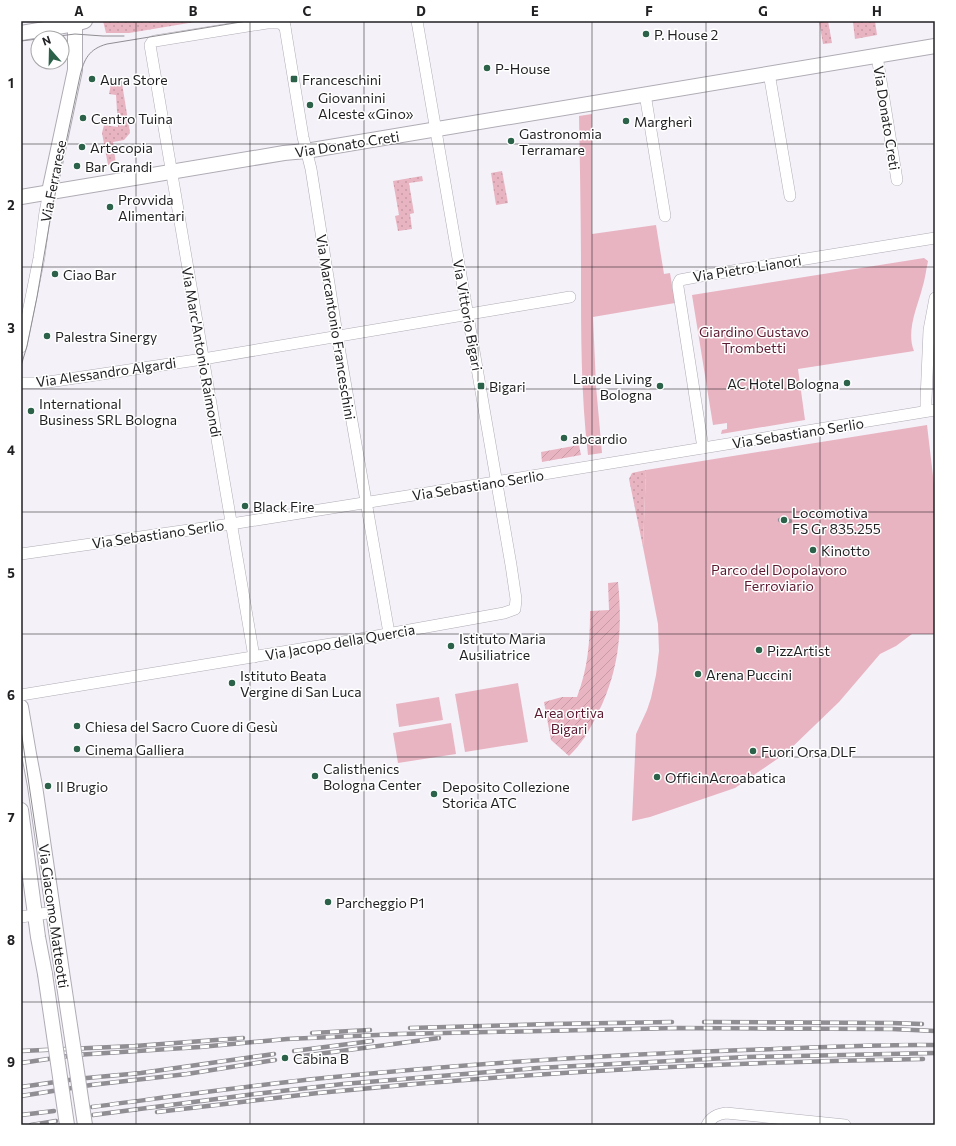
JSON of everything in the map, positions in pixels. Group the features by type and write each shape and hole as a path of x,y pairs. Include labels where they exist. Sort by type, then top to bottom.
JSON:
{"main road":[{"path":"21,33 77,22"},
{"name":"Via Ferrarese","path":"49,192 73,79 77,22"},
{"name":"Via Donato Creti","path":"21,197 935,46"},
{"name":"Via Giacomo Matteotti","path":"21,706 54,912 84,1125"},
{"name":"Via Giacomo Matteotti","path":"21,810 28,916 45,974 67,1125"}],"street":[{"name":"Via Vittorio Bigari","path":"417,21 516,599 515,609"},
{"name":"Via Marc'Antonio Raimondi","path":"254,657 150,43 267,23 284,24"},
{"name":"Via Marcantonio Franceschini","path":"284,24 389,633"},
{"name":"Via Donato Creti","path":"877,56 897,180"},
{"path":"769,73 790,196"},
{"path":"645,94 666,216"},
{"name":"Via Ferrarese","path":"21,347 39,258 49,192"},
{"name":"Via Pietro Lianori","path":"703,448 678,287 680,280 935,238"},
{"name":"Via Alessandro Algardi","path":"21,383 40,383 203,359 570,297"},
{"path":"931,411 926,400 929,330 935,298"},
{"name":"Via Sebastiano Serlio","path":"21,554 232,524 931,411"},
{"name":"Via Jacopo della Quercia","path":"21,695 254,657 504,613 515,609"},
{"path":"28,916 54,912"},
{"path":"706,1125 715,1115 726,1113 846,1125"}],"green space":[{"path":"103,21 201,21 129,33 106,33"},
{"path":"819,21 828,21 832,43 823,44"},
{"path":"875,21 877,35 855,39 853,22"},
{"path":"121,77 130,133 124,140 113,142 116,164 108,165 102,133 104,125 118,127 116,95 109,94 112,79"},
{"path":"592,114 592,234 656,225 664,274 670,273 675,303 593,317 596,386 602,453 588,455 582,365 579,116"},
{"path":"502,171 508,203 496,205 491,173"},
{"path":"422,176 423,181 409,183 414,213 410,214 412,229 398,231 395,216 399,215 393,181"},
{"name":"Giardino Gustavo Trombetti","path":"924,258 928,261 924,282 913,320 911,336 914,351 798,369 805,420 721,434 722,430 727,429 727,423 713,425 692,295"},
{"name":"Parco del Dopolavoro Ferroviario","path":"927,425 935,493 935,634 912,634 896,646 880,654 839,702 786,753 735,788 650,817 632,821 636,734 651,698 659,651 658,624 643,547 646,470"},
{"path":"579,445 581,455 542,462 541,452"},
{"path":"646,470 643,547 629,479 632,473"},
{"name":"Area ortiva Bigari","path":"618,582 620,619 614,670 609,687 594,721 585,737 569,756 551,740 544,702 562,697 577,697 584,676 588,655 590,611 609,610 608,583"},
{"path":"518,683 528,742 465,752 455,694"},
{"path":"439,697 443,720 399,727 396,704"},
{"path":"451,723 456,754 398,763 393,733"}],"tram line":[{"path":"21,366 27,346 37,297 52,209 80,76 83,65 88,56 96,49 107,44 247,21"},
{"path":"70,35 124,36"},
{"path":"21,41 30,40"},
{"path":"21,730 79,1125"}],"railway":[{"path":"780,520 790,521"},
{"path":"410,1028 672,1022"},
{"path":"704,1022 922,1024"},
{"path":"21,1063 75,1055 200,1047 287,1039 399,1034 678,1028 892,1029 935,1031"},
{"path":"312,1033 370,1030"},
{"path":"21,1051 135,1046 243,1038"},
{"path":"295,1057 439,1038"},
{"path":"294,1051 372,1041"},
{"path":"92,1107 295,1081 481,1064 691,1052 935,1045"},
{"path":"93,1115 343,1084 538,1068 746,1057 935,1053"},
{"path":"21,1087 76,1079 141,1073 274,1054"},
{"path":"157,1112 318,1093 544,1074 696,1066 923,1059"},
{"path":"21,1096 91,1085 187,1074 275,1060"},
{"path":"21,1115 54,1111"},
{"path":"31,1125 56,1121"}],"place":[{"name":"P. House 2","path":"646,34"},
{"name":"P-House","path":"487,68"},
{"name":"Aura Store","path":"92,79"},
{"name":"Franceschini","path":"294,79"},
{"name":"Giovannini Alceste «Gino»","path":"310,105"},
{"name":"Centro Tuina","path":"83,118"},
{"name":"Margherì","path":"626,121"},
{"name":"Gastronomia Terramare","path":"511,141"},
{"name":"Artecopia","path":"82,147"},
{"name":"Bar Grandi","path":"77,166"},
{"name":"Provvida Alimentari","path":"110,207"},
{"name":"Ciao Bar","path":"55,274"},
{"name":"Palestra Sinergy","path":"47,336"},
{"name":"AC Hotel Bologna","path":"847,383"},
{"name":"Bigari","path":"481,386"},
{"name":"Laude Living Bologna","path":"660,386"},
{"name":"International Business SRL Bologna","path":"31,411"},
{"name":"abcardio","path":"564,438"},
{"name":"Black Fire","path":"245,506"},
{"name":"Locomotiva FS Gr 835.255","path":"784,520"},
{"name":"Kinotto","path":"813,550"},
{"name":"Istituto Maria Ausiliatrice","path":"451,646"},
{"name":"PizzArtist","path":"759,650"},
{"name":"Arena Puccini","path":"698,674"},
{"name":"Istituto Beata Vergine di San Luca","path":"232,683"},
{"name":"Chiesa del Sacro Cuore di Gesù","path":"77,726"},
{"name":"Cinema Galliera","path":"77,749"},
{"name":"Fuori Orsa DLF","path":"753,751"},
{"name":"Calisthenics Bologna Center","path":"315,776"},
{"name":"OfficinAcroabatica","path":"657,777"},
{"name":"Il Brugio","path":"48,786"},
{"name":"Deposito Collezione Storica ATC","path":"434,794"},
{"name":"Parcheggio P1","path":"328,902"},
{"name":"Cabina B","path":"285,1058"}]}
